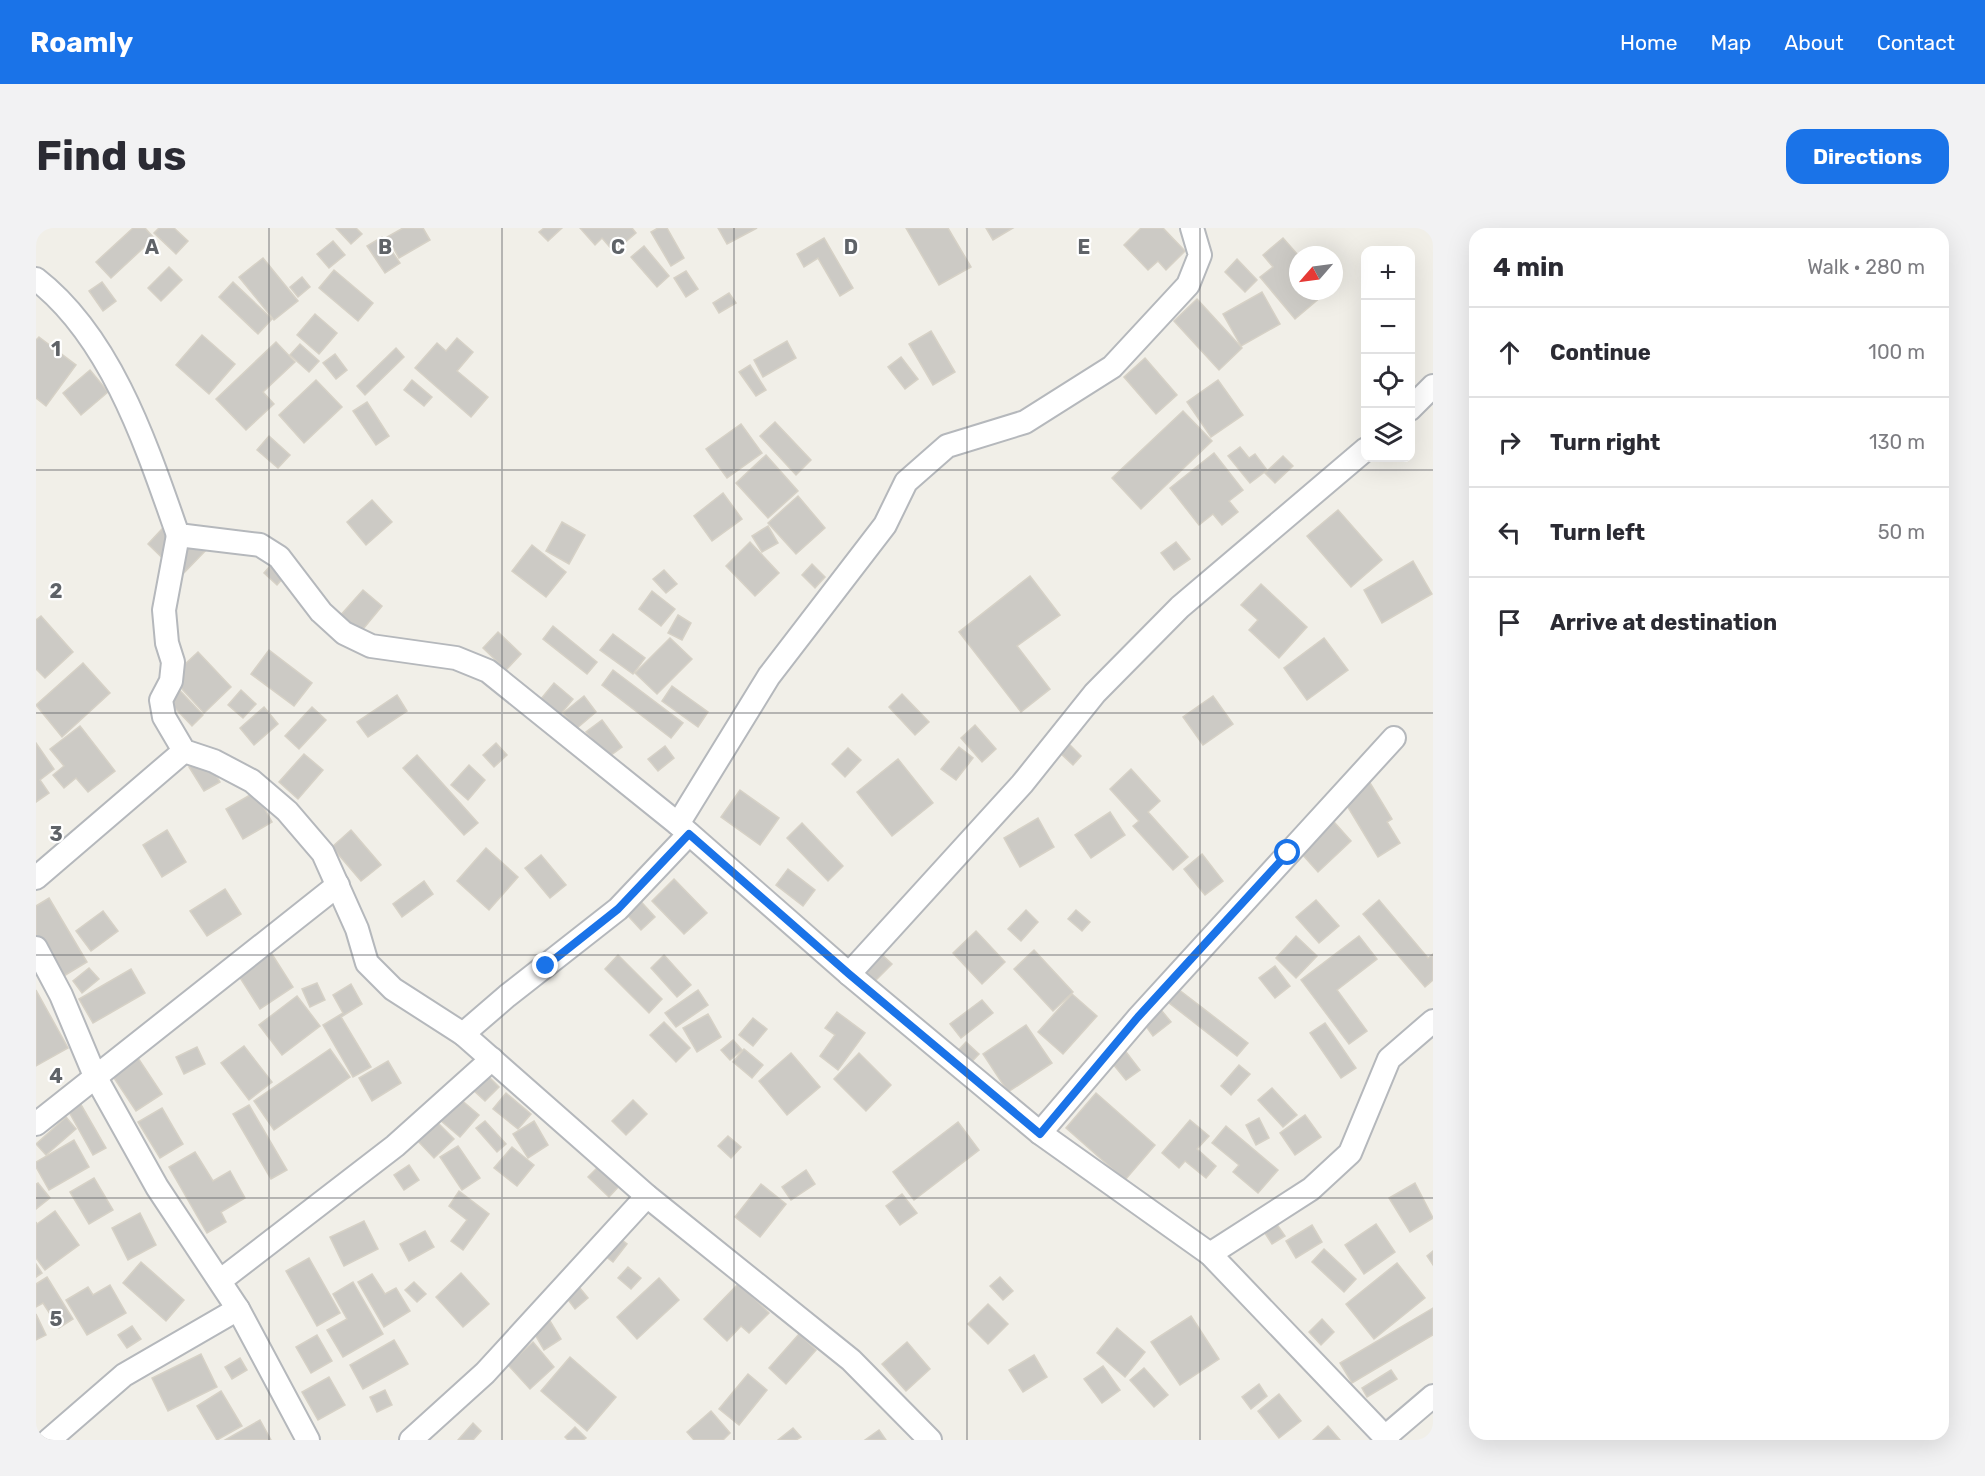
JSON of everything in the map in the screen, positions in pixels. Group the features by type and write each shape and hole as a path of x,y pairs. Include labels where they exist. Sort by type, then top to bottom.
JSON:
{"street":[{"path":"464,1034 507,996 618,909 684,829 769,676 885,525 906,482 947,446 1025,422 1112,367 1188,285 1200,255 1192,228"},
{"path":"36,279 59,297 92,337 151,460 178,535 164,610 167,643 173,662 171,681 161,700 164,717 184,751 214,760 252,781 287,811 323,853 357,929 367,963 393,989 464,1034 647,1196 851,1360 930,1440"},
{"path":"1411,408 1433,386"},
{"path":"849,974 1022,784 1095,693 1180,607 1361,452"},
{"path":"178,535 260,545 279,557 321,612 344,633 371,646 456,658 488,671 684,829 849,974 1040,1134 1210,1254 1387,1439 1433,1396"},
{"path":"1040,1134 1138,1017 1394,738"},
{"path":"36,878 184,751"},
{"path":"36,1124 338,885"},
{"path":"36,948 61,995 95,1076 157,1187 221,1280 238,1309 308,1440"},
{"path":"1210,1254 1311,1189 1350,1153 1389,1059 1433,1022"},
{"path":"221,1280 395,1146 492,1059"},
{"path":"411,1440 485,1373 647,1196"},
{"path":"49,1440 124,1375 238,1309"}],"building":[{"path":"133,228 145,228 154,238 111,278 96,262"},
{"path":"159,228 174,228 188,241 176,254 154,233"},
{"path":"336,228 356,228 362,234 351,244"},
{"path":"403,228 423,228 430,240 399,258 387,237"},
{"path":"544,228 562,228 548,241 539,232"},
{"path":"580,228 632,228 636,233 614,252 602,238 595,245"},
{"path":"658,228 667,228 684,258 671,266 651,232"},
{"path":"718,228 757,228 727,244"},
{"path":"906,228 948,228 971,267 939,285"},
{"path":"986,228 1013,228 993,240"},
{"path":"1141,228 1163,228 1185,251 1166,270 1158,261 1148,270 1124,245"},
{"path":"382,237 400,263 385,273 367,246"},
{"path":"824,238 853,288 840,296 818,258 804,267 797,254"},
{"path":"1283,238 1290,246 1289,300 1317,300 1295,319 1260,277 1273,267 1263,255"},
{"path":"333,241 345,255 329,268 317,254"},
{"path":"644,246 669,276 657,287 631,257"},
{"path":"263,258 298,301 274,320 239,277"},
{"path":"1237,259 1257,280 1245,292 1225,272"},
{"path":"169,267 182,280 161,301 148,288"},
{"path":"334,270 373,303 358,321 319,288"},
{"path":"686,271 698,289 686,297 674,278"},
{"path":"302,277 310,287 298,297 290,287"},
{"path":"102,282 116,301 103,311 89,291"},
{"path":"233,282 272,319 258,334 219,297"},
{"path":"1262,292 1280,324 1241,346 1223,314"},
{"path":"729,293 736,303 719,313 713,303"},
{"path":"1197,299 1242,348 1219,370 1174,321"},
{"path":"315,314 337,333 319,354 297,335"},
{"path":"931,331 955,372 933,385 909,344"},
{"path":"202,335 235,364 209,394 176,365"},
{"path":"39,337 76,365 46,406 36,398 36,340"},
{"path":"457,338 473,352 457,371 488,397 471,417 415,368 437,343 446,351"},
{"path":"787,341 796,358 763,377 754,360"},
{"path":"276,342 295,362 263,392 274,404 246,430 216,399"},
{"path":"300,344 319,361 309,372 290,355"},
{"path":"396,348 404,357 365,395 357,386"},
{"path":"335,354 347,370 336,379 323,363"},
{"path":"901,357 918,379 905,389 888,367"},
{"path":"1145,358 1177,395 1156,414 1124,377"},
{"path":"750,365 766,390 756,396 739,372"},
{"path":"90,370 108,392 81,415 63,393"},
{"path":"316,380 342,407 304,443 279,415"},
{"path":"412,380 432,397 424,406 404,390"},
{"path":"1218,380 1243,415 1211,437 1187,402"},
{"path":"367,402 389,436 376,445 353,411"},
{"path":"1183,411 1212,441 1141,509 1112,478"},
{"path":"775,422 811,460 796,475 760,436"},
{"path":"741,424 762,453 727,478 706,449"},
{"path":"269,436 290,455 278,468 257,450"},
{"path":"1240,447 1249,458 1255,454 1267,470 1250,483 1228,456"},
{"path":"1214,453 1243,490 1229,501 1238,512 1222,525 1213,514 1199,525 1170,488"},
{"path":"766,455 798,491 768,518 736,483"},
{"path":"1283,456 1293,466 1275,483 1265,473"},
{"path":"723,493 742,519 712,541 694,516"},
{"path":"798,496 825,528 796,554 768,523"},
{"path":"372,500 392,522 366,545 347,522"},
{"path":"1338,510 1382,560 1351,587 1307,536"},
{"path":"174,516 208,548 181,576 148,544"},
{"path":"562,522 585,535 569,564 546,551"},
{"path":"768,526 778,543 762,552 752,536"},
{"path":"750,542 779,573 755,596 726,566"},
{"path":"1176,542 1190,559 1174,570 1161,553"},
{"path":"532,545 566,572 546,597 512,571"},
{"path":"277,558 290,570 277,585 264,573"},
{"path":"1413,561 1432,594 1382,623 1364,590"},
{"path":"812,564 825,577 815,588 802,575"},
{"path":"664,570 677,584 666,593 653,579"},
{"path":"1030,576 1060,615 1017,646 1050,689 1021,712 959,632"},
{"path":"1261,584 1307,627 1279,658 1249,630 1258,620 1241,605"},
{"path":"363,590 382,606 359,634 339,617"},
{"path":"652,591 675,609 661,626 639,609"},
{"path":"678,615 691,623 682,640 668,633"},
{"path":"41,616 73,652 45,678 36,669 36,620"},
{"path":"553,626 597,662 587,674 543,639"},
{"path":"498,632 521,654 506,670 483,648"},
{"path":"613,634 645,658 633,674 600,650"},
{"path":"670,638 692,659 657,694 635,673"},
{"path":"1324,638 1348,670 1307,700 1284,668"},
{"path":"269,650 312,683 294,706 251,674"},
{"path":"198,652 231,687 204,713 171,677"},
{"path":"83,663 110,693 62,737 36,705"},
{"path":"613,670 683,723 671,738 602,685"},
{"path":"170,680 203,715 192,726 159,691"},
{"path":"554,683 573,699 560,715 541,699"},
{"path":"672,686 708,712 698,727 662,701"},
{"path":"241,690 256,704 243,718 228,705"},
{"path":"902,694 929,722 915,735 889,707"},
{"path":"397,695 407,711 368,737 357,722"},
{"path":"584,696 596,712 576,729 563,713"},
{"path":"1213,696 1233,724 1203,745 1183,717"},
{"path":"264,707 278,724 254,745 240,728"},
{"path":"312,707 326,720 299,749 285,736"},
{"path":"602,720 622,747 607,758 586,732"},
{"path":"975,725 996,749 982,762 961,738"},
{"path":"80,726 115,771 88,792 76,778 64,788 53,775 64,766 50,749"},
{"path":"36,743 54,769 40,780 49,793 36,802"},
{"path":"496,743 507,755 494,767 483,755"},
{"path":"1068,743 1081,756 1073,765 1059,752"},
{"path":"665,746 674,758 658,771 648,759"},
{"path":"959,747 973,758 956,780 941,769"},
{"path":"848,748 861,760 845,777 832,764"},
{"path":"304,754 323,770 298,799 279,782"},
{"path":"417,755 478,823 464,835 403,768"},
{"path":"205,757 220,782 204,791 189,767"},
{"path":"898,759 933,803 892,836 857,792"},
{"path":"469,765 485,780 468,800 451,785"},
{"path":"1131,769 1160,801 1148,812 1188,857 1173,870 1133,826 1139,821 1110,789"},
{"path":"1367,778 1392,819 1387,822 1400,843 1378,857 1340,794"},
{"path":"740,790 779,818 760,845 721,817"},
{"path":"255,792 272,822 243,839 226,809"},
{"path":"1110,812 1125,835 1091,858 1075,835"},
{"path":"1326,813 1351,841 1318,872 1293,844"},
{"path":"1038,818 1054,847 1020,867 1004,838"},
{"path":"802,823 843,866 828,881 787,838"},
{"path":"167,830 186,862 162,877 143,845"},
{"path":"351,830 381,865 361,881 332,847"},
{"path":"486,848 518,877 489,910 457,881"},
{"path":"1202,854 1223,881 1205,895 1184,869"},
{"path":"541,855 566,885 550,898 525,868"},
{"path":"788,869 815,890 803,906 776,885"},
{"path":"674,879 707,913 684,934 652,901"},
{"path":"424,881 433,894 402,917 393,904"},
{"path":"225,889 241,914 207,936 190,911"},
{"path":"634,894 655,917 641,930 620,907"},
{"path":"49,898 87,962 59,979 36,942 36,906"},
{"path":"1316,900 1339,926 1319,943 1296,917"},
{"path":"1379,900 1428,958 1433,954 1433,980 1425,987 1363,914"},
{"path":"1026,910 1038,922 1021,941 1008,929"},
{"path":"1076,910 1090,922 1082,931 1068,919"},
{"path":"103,911 118,931 91,951 76,931"},
{"path":"976,931 1005,962 982,984 953,953"},
{"path":"1296,936 1317,956 1296,978 1276,958"},
{"path":"1359,936 1377,959 1337,990 1367,1031 1349,1044 1301,980"},
{"path":"1034,950 1073,992 1053,1011 1014,969"},
{"path":"270,951 293,987 260,1009 237,973"},
{"path":"878,951 892,964 875,981 862,968"},
{"path":"618,955 662,999 649,1013 605,969"},
{"path":"664,955 691,985 677,997 651,968"},
{"path":"1275,966 1290,986 1275,998 1259,978"},
{"path":"89,968 99,979 82,993 73,981"},
{"path":"131,969 145,993 93,1023 79,999"},
{"path":"317,983 325,1000 310,1007 302,989"},
{"path":"351,984 362,1004 341,1017 371,1067 353,1077 323,1025 343,1013 333,995"},
{"path":"1178,989 1248,1043 1237,1056 1168,1002"},
{"path":"36,990 68,1048 36,1066"},
{"path":"698,990 708,1005 676,1027 665,1013"},
{"path":"1072,994 1097,1016 1063,1054 1038,1032"},
{"path":"297,996 320,1026 282,1055 259,1025"},
{"path":"982,1000 993,1013 961,1038 950,1024"},
{"path":"1157,1005 1171,1022 1153,1036 1140,1018"},
{"path":"837,1012 865,1033 838,1070 820,1056 835,1035 825,1028"},
{"path":"708,1014 721,1037 697,1052 683,1028"},
{"path":"753,1018 767,1029 753,1046 739,1035"},
{"path":"664,1022 690,1048 676,1062 650,1035"},
{"path":"1325,1023 1356,1068 1341,1078 1310,1033"},
{"path":"1026,1025 1052,1063 1008,1092 983,1054"},
{"path":"733,1040 742,1050 730,1060 721,1050"},
{"path":"966,1042 979,1054 964,1070 951,1058"},
{"path":"244,1046 272,1082 249,1100 221,1063"},
{"path":"197,1047 205,1064 184,1074 176,1057"},
{"path":"1123,1048 1140,1070 1126,1080 1109,1059"},
{"path":"330,1049 350,1077 274,1130 254,1101"},
{"path":"744,1049 763,1065 752,1078 733,1062"},
{"path":"791,1053 820,1087 787,1115 759,1081"},
{"path":"859,1053 891,1085 866,1111 834,1079"},
{"path":"138,1058 162,1094 136,1111 112,1075"},
{"path":"388,1061 401,1083 372,1101 359,1078"},
{"path":"1239,1065 1250,1074 1231,1095 1221,1086"},
{"path":"486,1074 499,1087 485,1101 472,1089"},
{"path":"1272,1088 1297,1115 1283,1127 1258,1100"},
{"path":"506,1093 531,1114 518,1129 493,1109"},
{"path":"1096,1093 1155,1145 1125,1180 1066,1128"},
{"path":"459,1098 479,1115 460,1137 440,1120"},
{"path":"633,1100 647,1114 626,1135 612,1121"},
{"path":"80,1103 106,1148 93,1155 68,1110"},
{"path":"249,1105 287,1170 271,1179 233,1114"},
{"path":"162,1108 183,1144 160,1158 138,1122"},
{"path":"1305,1115 1321,1137 1295,1155 1280,1133"},
{"path":"66,1117 76,1129 46,1155 36,1144"},
{"path":"1259,1118 1269,1138 1256,1145 1246,1125"},
{"path":"1190,1120 1209,1136 1197,1149 1216,1166 1206,1178 1185,1161 1179,1168 1162,1153"},
{"path":"436,1121 454,1139 434,1158 417,1140"},
{"path":"485,1121 506,1144 497,1152 476,1128"},
{"path":"534,1121 548,1145 528,1158 513,1134"},
{"path":"958,1122 979,1150 914,1200 893,1172"},
{"path":"1226,1126 1278,1170 1258,1193 1233,1172 1239,1165 1212,1143"},
{"path":"728,1136 741,1147 731,1158 718,1146"},
{"path":"74,1140 89,1167 49,1190 36,1167 36,1162"},
{"path":"458,1146 480,1178 462,1190 440,1157"},
{"path":"512,1147 534,1165 517,1186 494,1168"},
{"path":"195,1152 213,1181 230,1171 245,1198 221,1212 226,1222 207,1233 169,1167"},
{"path":"602,1163 622,1183 609,1197 588,1177"},
{"path":"409,1165 419,1180 404,1190 394,1175"},
{"path":"806,1170 815,1184 791,1200 782,1187"},
{"path":"94,1178 113,1210 89,1224 70,1192"},
{"path":"38,1183 50,1198 36,1209 36,1184"},
{"path":"1415,1183 1433,1218 1410,1232 1389,1198"},
{"path":"761,1184 786,1204 760,1237 735,1217"},
{"path":"459,1191 489,1214 463,1250 451,1241 467,1220 449,1206"},
{"path":"902,1194 917,1213 900,1225 886,1206"},
{"path":"55,1211 79,1245 45,1270 36,1258 36,1222 37,1224"},
{"path":"140,1213 156,1245 128,1260 112,1228"},
{"path":"1271,1216 1285,1236 1272,1244 1259,1224"},
{"path":"364,1221 378,1249 344,1266 330,1237"},
{"path":"1376,1224 1395,1252 1364,1274 1345,1245"},
{"path":"1312,1225 1322,1242 1296,1258 1286,1241"},
{"path":"425,1231 434,1247 409,1261 400,1244"},
{"path":"610,1231 627,1244 613,1262 596,1249"},
{"path":"1324,1249 1356,1279 1344,1292 1312,1262"},
{"path":"1433,1251 1433,1265 1427,1256"},
{"path":"309,1258 340,1313 317,1326 286,1271"},
{"path":"141,1262 184,1300 166,1321 123,1283"},
{"path":"1397,1263 1425,1298 1374,1339 1346,1304"},
{"path":"36,1264 42,1273 36,1277"},
{"path":"628,1267 641,1278 631,1289 618,1278"},
{"path":"461,1273 489,1304 463,1327 436,1297"},
{"path":"372,1274 385,1294 396,1288 410,1311 384,1327 358,1282"},
{"path":"47,1277 73,1319 59,1328 43,1303 36,1307 36,1284"},
{"path":"1000,1277 1013,1291 1003,1300 990,1286"},
{"path":"659,1278 679,1300 637,1339 617,1317"},
{"path":"353,1282 383,1334 343,1357 327,1330 347,1319 333,1294"},
{"path":"414,1282 426,1294 417,1302 405,1290"},
{"path":"739,1283 769,1313 749,1333 741,1326 727,1341 704,1319"},
{"path":"110,1285 126,1313 87,1335 66,1300 88,1287 93,1295"},
{"path":"579,1287 588,1298 575,1309 566,1297"},
{"path":"988,1304 1008,1324 988,1344 968,1324"},
{"path":"1433,1308 1433,1335 1352,1383 1340,1363"},
{"path":"36,1314 46,1335 36,1340"},
{"path":"1191,1316 1219,1359 1180,1385 1151,1342"},
{"path":"1322,1319 1334,1332 1321,1345 1309,1332"},
{"path":"550,1321 561,1339 544,1350 533,1331"},
{"path":"132,1326 141,1339 127,1348 118,1335"},
{"path":"1117,1328 1145,1352 1125,1377 1097,1353"},
{"path":"799,1334 816,1350 786,1384 769,1368"},
{"path":"317,1335 332,1361 311,1373 296,1347"},
{"path":"394,1340 408,1364 363,1389 350,1365"},
{"path":"533,1342 554,1367 530,1389 508,1365"},
{"path":"907,1342 930,1369 906,1391 882,1364"},
{"path":"201,1354 217,1387 168,1411 152,1378"},
{"path":"1034,1355 1047,1377 1023,1392 1009,1370"},
{"path":"570,1357 616,1397 587,1431 541,1391"},
{"path":"240,1358 247,1370 232,1379 225,1367"},
{"path":"1103,1366 1120,1390 1102,1403 1084,1379"},
{"path":"1144,1368 1168,1395 1154,1407 1130,1380"},
{"path":"1391,1370 1397,1379 1367,1397 1362,1388"},
{"path":"748,1374 767,1390 739,1425 719,1409"},
{"path":"329,1377 345,1405 318,1420 302,1392"},
{"path":"1259,1384 1267,1396 1251,1409 1242,1397"},
{"path":"385,1390 392,1405 377,1412 370,1397"},
{"path":"221,1391 242,1426 217,1440 197,1406"},
{"path":"1279,1394 1301,1421 1279,1438 1258,1411"},
{"path":"711,1411 730,1433 723,1440 694,1440 687,1432"},
{"path":"260,1420 271,1440 225,1440"},
{"path":"473,1423 481,1431 473,1440 458,1440"},
{"path":"1328,1426 1340,1440 1313,1440"},
{"path":"575,1427 586,1438 568,1440 565,1437"},
{"path":"793,1428 801,1437 796,1440 778,1440"},
{"path":"879,1430 886,1440 865,1440"}],"route":[{"path":"546,966 618,909 689,834 849,974 1040,1134 1138,1017 1288,853"}]}
